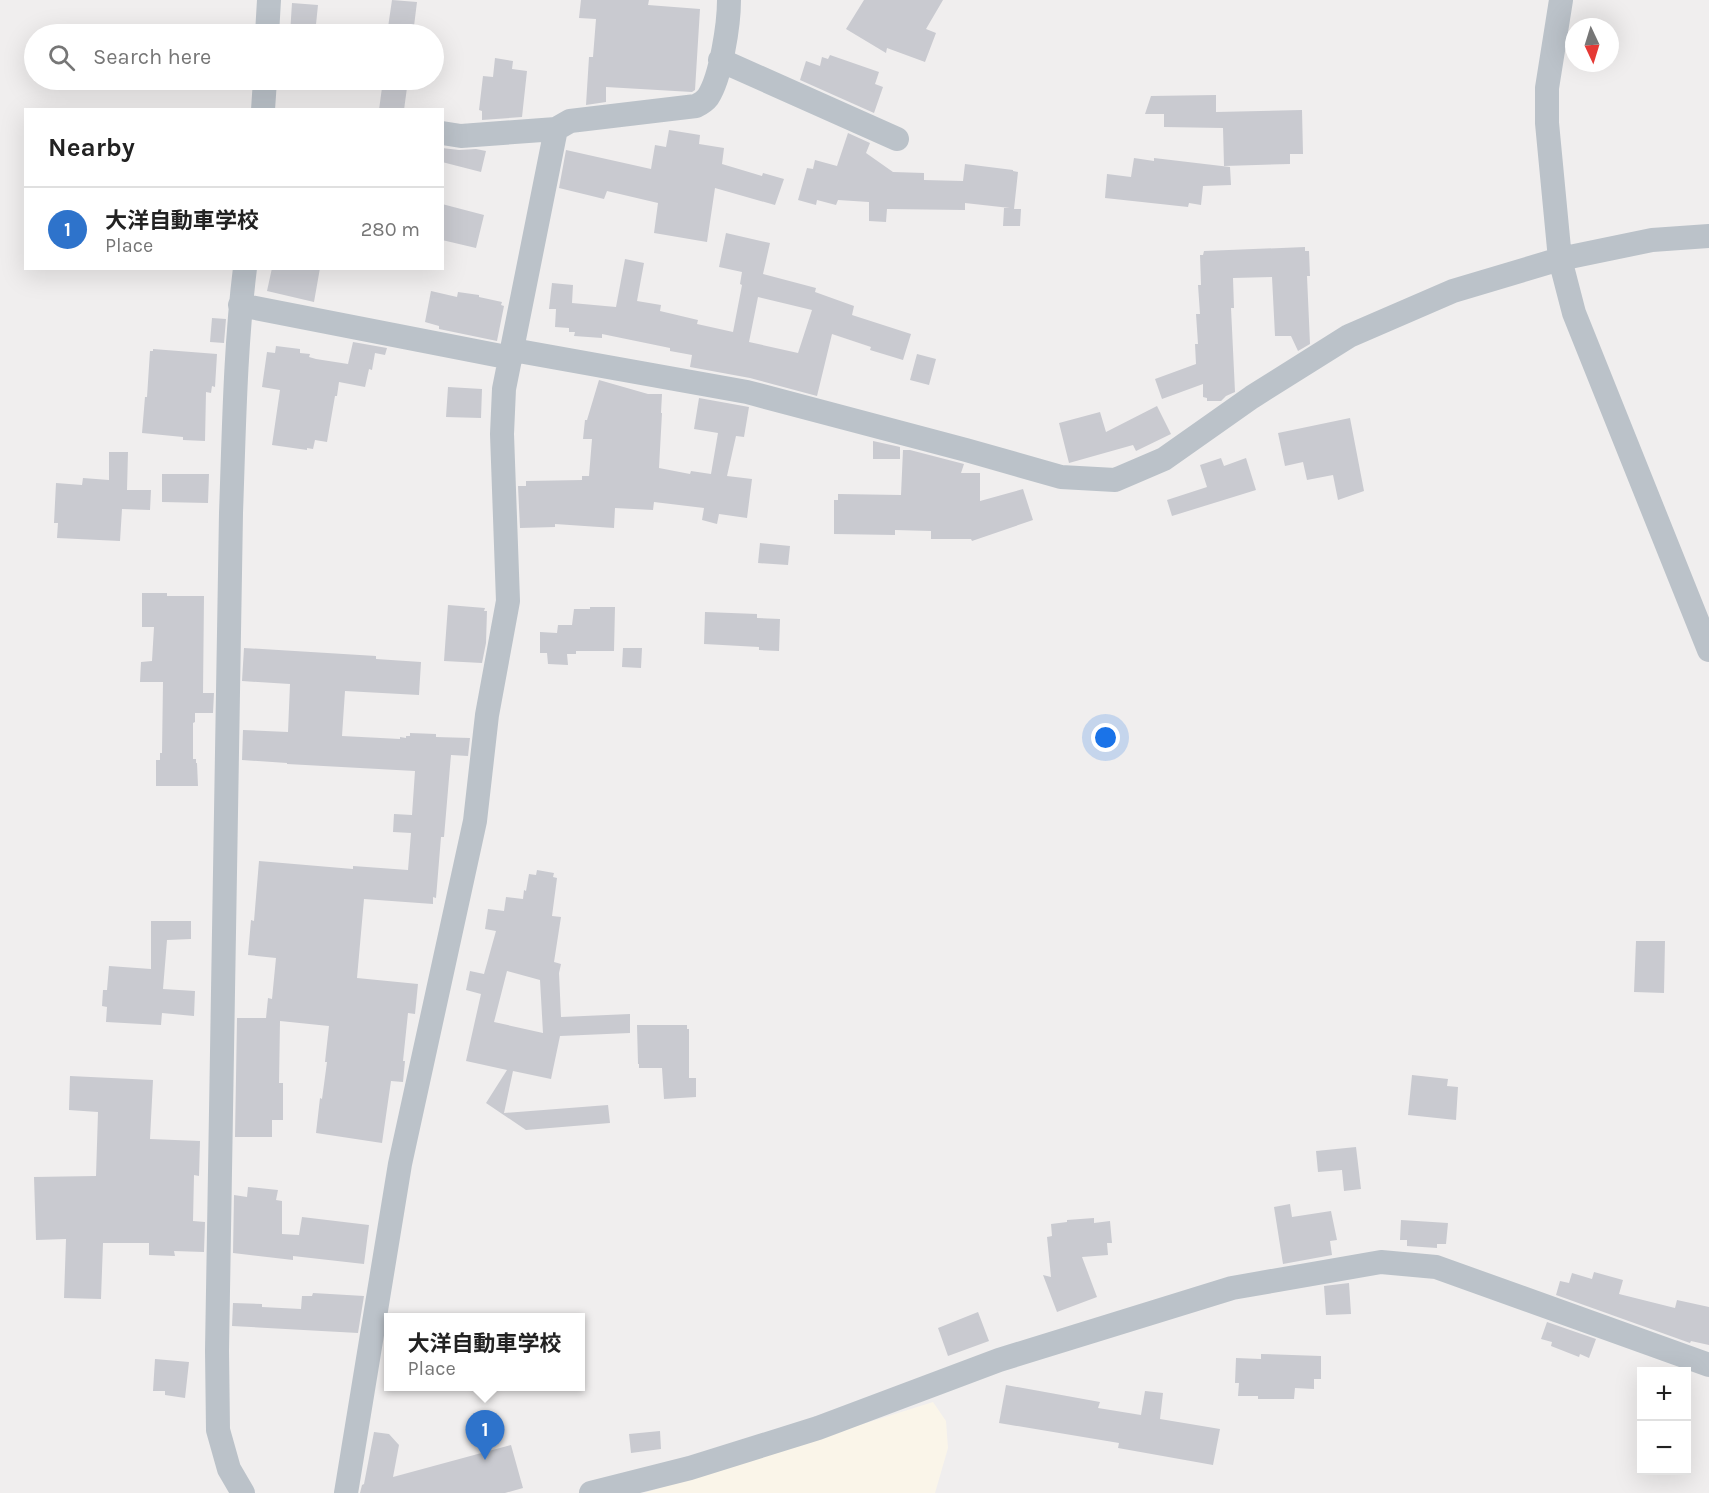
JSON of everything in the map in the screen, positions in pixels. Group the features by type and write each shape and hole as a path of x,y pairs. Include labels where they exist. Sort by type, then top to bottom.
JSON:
{"street":[{"path":"268,24 269,0"},
{"path":"444,133 461,136 556,129 570,121 696,106 707,99 717,75 729,16 729,0"},
{"path":"1561,0 1547,88 1546,111 1560,260 1574,313 1709,650"},
{"path":"720,60 897,139"},
{"path":"265,90 266,108"},
{"path":"346,1493 400,1164 475,821 488,715 508,601 502,434 504,389 556,129"},
{"path":"240,305 512,354 747,392 1061,477 1115,480 1164,459 1252,397 1349,336 1453,291 1560,260 1652,240 1709,236"},
{"path":"243,1493 229,1469 218,1430 217,1351 231,513 240,305 245,270"},
{"path":"591,1493 690,1468 818,1428 999,1360 1232,1288 1381,1262 1436,1267 1709,1365"}],"shaded area":[{"path":"933,1402 946,1421 948,1448 935,1493 644,1493"}],"building":[{"path":"392,0 417,2 414,24 388,24"},
{"path":"581,0 649,0 648,5 700,9 695,90 692,92 606,87 606,102 586,105 589,57 593,57 596,19 579,18"},
{"path":"864,0 943,0 926,29 936,33 925,62 887,48 886,53 846,29"},
{"path":"292,3 318,5 316,24 291,24"},
{"path":"830,55 879,72 875,84 883,87 874,113 800,80 806,61 820,66 822,57 828,59"},
{"path":"495,58 513,61 512,69 527,71 522,117 482,120 482,111 479,110 483,76 493,77"},
{"path":"382,90 407,90 404,108 379,108"},
{"path":"1216,95 1216,112 1302,110 1303,154 1290,154 1290,164 1224,166 1223,128 1164,127 1164,114 1145,114 1151,96"},
{"path":"669,130 700,135 699,144 724,148 722,164 762,176 763,173 784,179 775,205 715,188 707,242 654,233 658,203 607,191 604,199 559,188 566,150 651,169 655,145 666,147"},
{"path":"848,133 870,143 866,153 893,172 924,173 924,180 963,181 965,164 1018,172 1014,209 1021,209 1020,226 1003,226 1004,208 1010,208 965,203 965,210 887,209 886,222 869,221 869,202 838,200 836,205 817,200 816,205 798,200 807,168 813,169 815,160 837,166"},
{"path":"444,148 486,151 481,172 444,163"},
{"path":"1134,158 1154,161 1154,158 1230,167 1231,185 1203,186 1201,205 1189,203 1188,207 1105,198 1107,174 1131,177"},
{"path":"444,205 484,215 476,248 444,240"},
{"path":"726,233 770,243 763,274 816,288 815,292 854,306 852,315 911,334 903,360 870,350 871,347 832,334 817,396 750,378 690,367 692,355 670,351 670,348 602,334 602,338 574,336 575,332 569,332 569,328 555,327 556,309 549,309 552,283 573,285 572,303 616,307 625,259 644,263 637,301 661,305 660,311 698,320 697,324 733,332 742,285 740,284 742,272 719,267","holes":["758,297 812,310 798,353 749,342"]},
{"path":"1305,247 1305,251 1309,251 1310,276 1307,276 1310,344 1298,351 1291,336 1275,336 1272,277 1233,278 1234,308 1231,308 1235,392 1221,401 1207,401 1207,398 1203,397 1203,384 1162,399 1155,379 1196,364 1195,344 1198,344 1196,314 1200,314 1198,285 1201,285 1200,255 1203,255 1204,251"},
{"path":"272,270 320,270 314,302 267,291"},
{"path":"431,291 457,297 458,292 479,295 479,297 502,302 501,305 504,306 497,341 439,329 439,326 425,322"},
{"path":"212,318 226,319 224,343 210,342"},
{"path":"353,342 387,348 385,355 375,353 372,370 369,369 365,387 339,382 327,442 315,440 313,449 307,448 307,450 272,445 280,390 262,387 267,352 275,353 276,346 300,349 300,353 310,354 309,357 348,364"},
{"path":"153,349 217,354 215,387 212,386 211,393 206,392 205,441 142,433 150,351"},
{"path":"917,354 936,359 929,385 910,380"},
{"path":"599,380 648,394 662,394 659,468 690,474 691,471 711,474 718,433 694,429 699,398 749,407 744,437 736,436 727,476 752,479 747,518 719,514 717,524 702,520 704,508 654,502 653,510 615,508 614,528 555,524 555,527 520,528 518,486 526,486 526,481 582,480 582,476 589,476 592,439 583,439 585,420 587,420"},
{"path":"448,387 482,389 481,418 446,417"},
{"path":"1157,406 1171,434 1136,451 1133,445 1069,463 1059,423 1100,412 1106,432"},
{"path":"1350,418 1364,491 1338,500 1333,475 1307,480 1303,462 1285,466 1278,433"},
{"path":"873,441 900,447 900,459 873,459"},
{"path":"903,450 964,464 961,473 980,473 980,501 1023,489 1033,520 972,541 971,539 931,539 931,531 895,530 895,535 834,534 834,500 838,500 838,494 901,495"},
{"path":"109,452 128,452 127,490 151,490 150,510 122,509 120,541 57,538 58,523 54,523 56,483 82,485 83,478 109,480"},
{"path":"1221,458 1224,466 1246,458 1256,490 1172,516 1167,500 1207,487 1200,465"},
{"path":"162,474 209,474 208,503 162,502"},
{"path":"760,543 790,546 788,565 758,563"},
{"path":"142,593 204,596 203,693 214,693 213,713 195,713 193,723 193,759 196,759 197,763 198,786 156,786 156,760 160,760 160,753 162,753 163,682 140,682 141,662 152,661 154,627 142,627"},
{"path":"448,605 485,608 484,611 487,611 486,643 482,663 444,661"},
{"path":"590,607 615,607 614,651 576,651 576,654 567,654 568,665 548,664 547,653 540,653 540,632 557,633 558,625 572,625 574,609 590,609"},
{"path":"705,612 757,614 757,618 780,619 779,651 759,650 759,647 704,644"},
{"path":"244,648 376,656 376,659 421,662 419,695 345,691 342,736 400,739 400,737 410,736 410,733 436,734 436,737 470,738 468,756 451,755 444,837 441,837 436,898 433,897 433,904 364,899 357,978 418,984 415,1014 408,1013 403,1082 391,1081 382,1143 316,1133 327,1062 325,1062 329,1026 280,1021 279,1083 283,1083 283,1120 272,1120 272,1137 235,1137 237,1018 266,1018 268,998 272,999 276,958 248,955 251,920 254,921 259,861 353,869 353,866 408,870 411,833 393,832 394,814 412,815 415,771 242,760 243,730 288,732 290,684 242,681"},
{"path":"623,648 642,648 641,668 622,667"},
{"path":"537,870 554,873 553,877 557,878 552,916 561,917 554,962 561,964 559,973 561,1017 630,1014 630,1033 560,1036 551,1079 513,1071 504,1113 608,1105 610,1123 526,1130 486,1103 507,1070 466,1061 481,994 466,990 470,971 484,974 496,931 485,929 488,909 504,911 506,897 523,899 529,874 536,875","holes":["507,971 540,980 543,1033 494,1022"]},
{"path":"151,921 191,921 191,939 167,940 163,989 195,991 194,1016 162,1013 161,1025 106,1022 107,1007 102,1006 103,990 107,990 109,966 151,969"},
{"path":"1636,941 1665,941 1664,993 1634,992"},
{"path":"637,1025 687,1025 689,1029 689,1078 696,1078 696,1097 664,1099 662,1068 639,1068"},
{"path":"1412,1075 1448,1079 1447,1086 1458,1087 1456,1120 1408,1115"},
{"path":"70,1076 153,1080 150,1139 200,1141 199,1176 194,1175 193,1221 205,1222 204,1252 174,1251 175,1256 149,1255 149,1243 103,1243 101,1299 64,1298 66,1239 36,1240 34,1177 96,1176 98,1112 69,1110"},
{"path":"1356,1147 1361,1189 1344,1191 1342,1170 1318,1172 1316,1151"},
{"path":"248,1187 278,1190 276,1200 282,1201 282,1234 299,1235 302,1217 369,1225 364,1264 293,1256 293,1260 233,1253 234,1195 247,1197"},
{"path":"1290,1204 1292,1217 1331,1211 1337,1240 1330,1241 1332,1255 1283,1264 1274,1207"},
{"path":"1094,1218 1094,1223 1110,1221 1112,1243 1107,1243 1108,1255 1082,1257 1097,1297 1057,1312 1043,1275 1051,1277 1047,1237 1052,1236 1051,1224"},
{"path":"1401,1220 1448,1223 1446,1244 1437,1244 1437,1248 1407,1246 1407,1240 1400,1240"},
{"path":"1594,1272 1623,1280 1619,1294 1675,1308 1677,1300 1709,1307 1709,1345 1691,1341 1690,1343 1556,1295 1560,1281 1569,1283 1572,1273 1592,1279"},
{"path":"1349,1283 1351,1314 1326,1315 1324,1286"},
{"path":"313,1293 364,1296 358,1333 232,1326 233,1303 301,1309 302,1296 312,1296"},
{"path":"978,1312 989,1341 948,1356 938,1328"},
{"path":"1547,1322 1596,1339 1589,1358 1580,1354 1579,1357 1551,1346 1552,1342 1541,1339"},
{"path":"1261,1354 1321,1356 1321,1379 1314,1379 1314,1389 1295,1388 1294,1399 1258,1399 1258,1396 1238,1396 1239,1383 1235,1383 1236,1358 1261,1359"},
{"path":"155,1359 189,1362 185,1398 165,1395 165,1391 153,1391"},
{"path":"1006,1385 1100,1402 1098,1408 1141,1415 1145,1391 1163,1393 1160,1419 1220,1429 1213,1465 1118,1448 1119,1443 999,1423"},
{"path":"660,1431 661,1449 631,1453 629,1434"},
{"path":"374,1432 389,1434 399,1445 393,1477 511,1445 523,1488 505,1493 360,1493 364,1484"}],"place":[{"name":"大洋自動車学校","path":"485,1460"}]}
